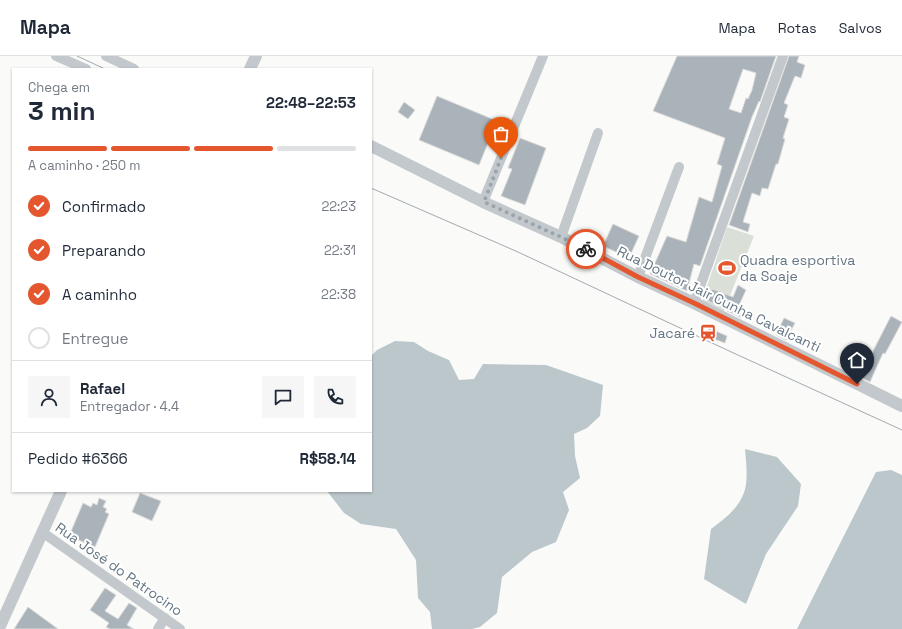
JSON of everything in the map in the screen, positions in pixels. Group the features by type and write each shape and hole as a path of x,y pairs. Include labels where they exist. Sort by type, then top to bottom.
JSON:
{"street":[{"path":"56,56 84,68"},
{"path":"106,56 132,68"},
{"path":"250,68 256,56"},
{"path":"484,202 543,56"},
{"path":"694,303 783,56"},
{"path":"561,237 598,133"},
{"name":"Rua Doutor Jair Cunha Cavalcanti","path":"372,146 484,202 561,237 638,277 694,303 902,406"},
{"path":"638,277 678,167"},
{"path":"0,626 61,492"},
{"name":"Rua José do Patrocino","path":"42,532 180,629"},
{"path":"158,629 165,618"}],"shaded area":[{"name":"Quadra esportiva da Soaje","path":"727,227 754,236 723,313 702,301"},
{"path":"395,341 414,342 428,351 449,360 459,380 474,379 483,364 546,365 603,385 600,416 587,428 574,434 575,456 580,478 563,492 569,510 556,542 532,552 502,577 497,613 480,627 472,629 432,629 430,612 418,598 416,560 396,529 361,524 344,513 328,492 372,492 372,355 377,350"},
{"path":"745,449 777,457 801,484 798,506 766,554 746,604 704,579 711,529 733,510 745,490 747,472"},
{"path":"891,470 902,475 902,629 797,629 876,472"}],"building":[{"path":"677,56 776,56 760,102 759,101 752,117 700,266 694,264 687,291 650,274 667,236 686,242 699,197 712,202 722,166 717,164 725,138 653,111","holes":["743,69 756,73 752,90 748,99 746,98 741,113 729,109"]},
{"path":"789,56 799,56 797,62 805,65 801,78 795,76 784,103 788,105 784,117 789,119 783,138 785,139 778,164 776,164 768,189 762,188 760,196 752,193 743,222 750,224 748,232 729,225"},
{"path":"437,96 497,121 479,165 419,140"},
{"path":"404,102 415,110 408,119 398,112"},
{"path":"520,138 546,148 525,205 501,196 512,169 508,168"},
{"path":"613,224 639,236 629,258 603,246"},
{"path":"738,285 746,290 736,312 743,316 742,318 727,311 728,309 708,301 712,289 733,297"},
{"path":"891,316 902,322 885,354 883,353 870,382 862,378 874,349"},
{"path":"784,318 795,323 786,340 776,335"},
{"path":"709,328 727,336 725,343 706,336"},
{"path":"140,493 161,501 152,521 132,512"},
{"path":"99,498 106,501 103,507 107,509 105,512 109,514 95,547 69,536 83,503 91,507 93,503 97,505"},
{"path":"105,588 116,595 105,611 118,619 129,603 137,608 127,625 134,629 110,629 106,627 109,623 90,610"},
{"path":"28,607 58,629 14,629"}],"tram line":[{"path":"77,56 103,68"},
{"path":"372,188 518,252 902,430"}],"way so far":[{"path":"501,158 484,202 586,249"}],"place":[{"name":"Quadra esportiva da Soaje","path":"727,268"},
{"name":"Jacaré","path":"708,333"}],"route":[{"path":"586,249 638,277 694,303 857,384"}]}
